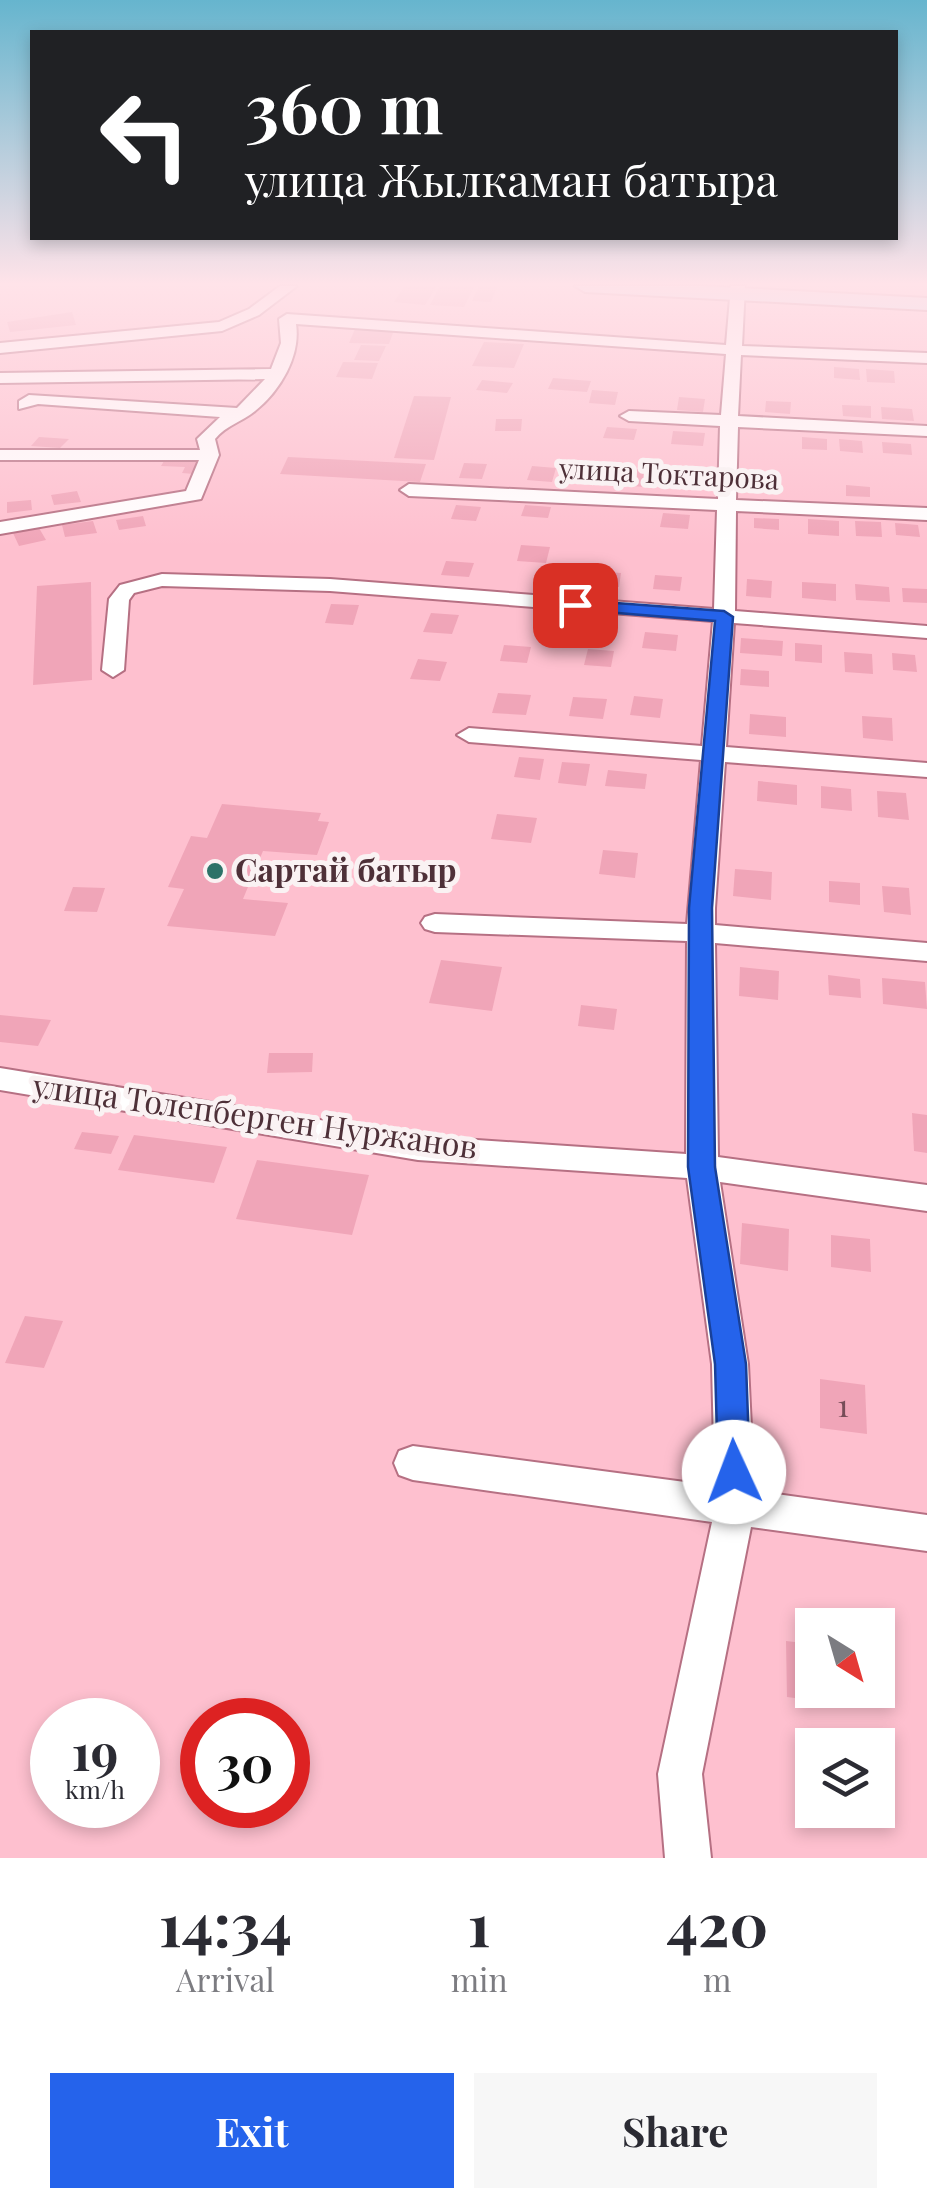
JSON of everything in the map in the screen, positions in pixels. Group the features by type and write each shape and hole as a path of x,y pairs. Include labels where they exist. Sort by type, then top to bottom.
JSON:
{"street":[{"path":"688,1858 680,1774 735,1507 730,1364 702,1167 700,932 724,617 732,373"},
{"path":"0,378 276,374"},
{"path":"0,528 194,494 210,455 206,440 211,429 250,406 276,374"},
{"path":"25,405 35,399 238,413"},
{"path":"628,416 927,431"},
{"path":"0,454 210,455"},
{"name":"улица Токтарова","path":"409,490 927,514"},
{"path":"114,670 119,599 127,589 151,582 330,586 927,632"},
{"path":"469,735 927,770"},
{"path":"435,922 700,932 927,952"},
{"name":"улица Толепберген Нуржанов","path":"0,1079 418,1148 702,1167 927,1198"},
{"path":"413,1463 927,1534"}],"building":[{"path":"338,373 374,373 372,379 336,377"},
{"path":"834,373 859,373 860,380 834,378"},
{"path":"866,373 894,373 895,383 867,382"},
{"path":"553,378 591,381 587,392 548,389"},
{"path":"482,380 513,383 507,393 476,390"},
{"path":"592,390 618,392 615,405 589,403"},
{"path":"414,396 451,397 434,460 394,458"},
{"path":"679,397 705,399 703,412 677,410"},
{"path":"766,401 791,402 790,414 765,412"},
{"path":"842,405 871,406 871,418 843,416"},
{"path":"881,407 912,409 914,421 882,419"},
{"path":"496,419 522,419 521,431 495,431"},
{"path":"607,427 637,429 634,440 603,438"},
{"path":"673,431 705,433 703,446 671,444"},
{"path":"39,437 69,439 60,448 31,446"},
{"path":"802,437 827,439 827,450 802,449"},
{"path":"839,439 862,441 863,453 840,451"},
{"path":"882,442 911,444 912,455 883,453"},
{"path":"288,457 426,464 420,482 280,474"},
{"path":"164,461 200,462 194,474 182,473 185,467 161,466"},
{"path":"464,463 487,464 482,479 459,478"},
{"path":"532,466 556,468 552,482 527,480"},
{"path":"612,467 648,470 643,487 607,483"},
{"path":"666,473 696,475 694,489 664,487"},
{"path":"752,479 777,481 776,493 751,491"},
{"path":"846,485 870,487 870,497 846,496"},
{"path":"77,491 81,502 54,505 51,495"},
{"path":"31,500 32,510 7,513 7,502"},
{"path":"456,505 481,507 476,521 451,519"},
{"path":"525,505 551,507 548,518 521,516"},
{"path":"663,513 690,515 688,529 660,527"},
{"path":"143,516 146,526 119,530 116,520"},
{"path":"754,518 779,519 779,530 754,528"},
{"path":"808,519 839,521 839,536 808,534"},
{"path":"93,521 97,533 65,537 62,525"},
{"path":"855,521 881,522 882,537 856,536"},
{"path":"895,523 918,525 920,537 896,535"},
{"path":"39,528 46,540 19,546 13,533"},
{"path":"521,545 550,547 546,563 517,561"},
{"path":"446,561 474,563 469,577 441,575"},
{"path":"593,571 621,573 619,587 591,585"},
{"path":"655,575 682,577 680,591 653,589"},
{"path":"747,579 772,581 771,598 746,596"},
{"path":"91,582 92,680 33,685 37,586"},
{"path":"802,582 836,584 836,601 802,598"},
{"path":"855,584 889,587 890,602 856,600"},
{"path":"902,588 927,589 927,603 903,602"},
{"path":"331,604 359,605 353,625 325,623"},
{"path":"431,613 459,615 452,634 423,632"},
{"path":"645,632 678,635 676,651 642,648"},
{"path":"741,638 783,641 782,656 740,653"},
{"path":"795,643 822,645 822,663 795,661"},
{"path":"504,645 531,647 527,663 500,661"},
{"path":"588,649 614,651 611,667 584,665"},
{"path":"844,652 872,654 873,674 845,672"},
{"path":"892,653 915,655 917,672 893,670"},
{"path":"418,659 447,662 440,681 410,679"},
{"path":"741,669 769,671 769,687 740,685"},
{"path":"498,693 531,695 526,715 492,713"},
{"path":"634,696 663,699 660,718 630,715"},
{"path":"573,697 607,699 603,719 569,716"},
{"path":"750,714 786,717 786,737 749,734"},
{"path":"862,716 892,718 893,741 863,738"},
{"path":"519,757 544,759 540,780 514,777"},
{"path":"562,762 590,764 586,786 558,783"},
{"path":"608,770 647,774 645,789 605,786"},
{"path":"758,781 797,785 797,805 757,801"},
{"path":"821,786 851,789 852,811 821,808"},
{"path":"877,791 906,793 909,820 878,817"},
{"name":"Сартай батыр","path":"222,804 321,813 318,821 329,822 317,855 263,851 243,899 288,903 275,936 167,926 184,889 168,887 191,836 207,838"},
{"path":"497,814 537,818 531,843 491,839"},
{"path":"603,850 638,853 635,878 599,874"},
{"path":"735,869 772,872 771,900 733,896"},
{"path":"829,881 860,883 860,905 829,902"},
{"path":"882,886 909,888 911,915 884,912"},
{"path":"73,887 105,888 97,912 64,911"},
{"path":"441,960 502,967 492,1011 429,1003"},
{"path":"740,967 779,971 778,1000 739,996"},
{"path":"828,975 860,979 861,998 829,995"},
{"path":"882,978 925,982 927,1009 883,1004"},
{"path":"581,1005 617,1009 614,1030 578,1026"},
{"path":"0,1015 51,1020 38,1046 0,1042"},
{"path":"269,1053 313,1053 312,1072 267,1073"},
{"path":"912,1113 927,1115 927,1153 914,1151"},
{"path":"82,1132 119,1136 111,1154 74,1149"},
{"path":"134,1135 227,1147 214,1183 118,1170"},
{"path":"257,1160 369,1175 352,1235 236,1219"},
{"path":"742,1223 789,1229 788,1271 740,1264"},
{"path":"831,1235 870,1239 871,1272 831,1267"},
{"path":"25,1316 63,1321 44,1368 5,1363"},
{"path":"820,1379 865,1385 867,1434 820,1428"},
{"path":"786,1641 795,1642 795,1698 787,1697"}],"place":[{"name":"Сартай батыр","path":"215,871"}],"route":[{"path":"575,605 724,617 700,908 702,1167 730,1364 734,1472"}]}
